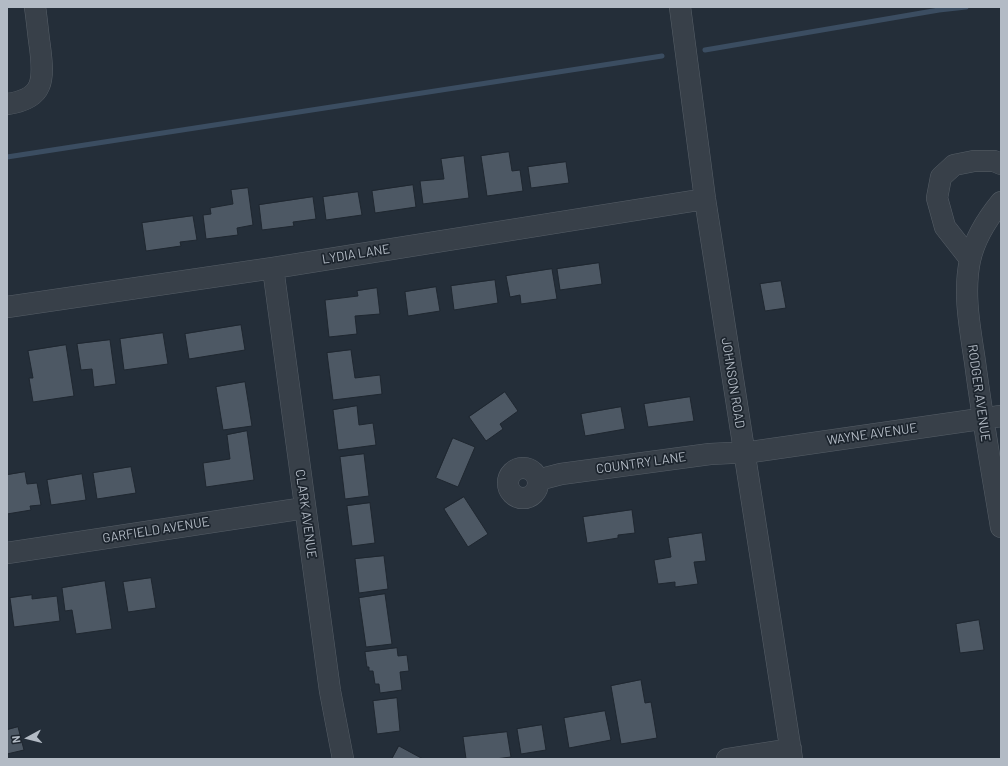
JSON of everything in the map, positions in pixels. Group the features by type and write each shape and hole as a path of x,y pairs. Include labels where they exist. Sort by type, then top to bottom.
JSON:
{"street":[{"path":"7,104 17,103 28,98 37,90 42,77 35,7"},
{"name":"JOHNSON ROAD","path":"680,7 705,199 743,452 792,754"},
{"path":"970,259 945,227 937,198 941,177 954,165 974,161 994,161 1001,164"},
{"name":"LYDIA LANE","path":"7,307 273,268 705,199"},
{"name":"RODGER AVENUE","path":"1001,202 987,220 979,235 970,259 967,281 967,304 992,417 1001,527"},
{"name":"CLARK AVENUE","path":"273,268 330,691 343,759"},
{"name":"WAYNE AVENUE","path":"743,452 992,417"},
{"name":"COUNTRY LANE","path":"538,480 561,474 710,454 743,452"},
{"name":"GARFIELD AVENUE","path":"7,553 305,508"},
{"path":"727,759 792,754"}],"building":[{"path":"509,152 512,171 520,170 523,191 487,196 481,156"},
{"path":"464,156 469,198 423,204 420,181 444,179 441,159"},
{"path":"566,162 569,183 531,188 528,167"},
{"path":"413,185 416,207 375,213 372,191"},
{"path":"248,188 253,225 237,228 238,235 206,239 203,215 211,214 210,208 233,204 231,190"},
{"path":"358,192 362,215 326,220 323,197"},
{"path":"313,197 316,219 293,222 294,226 262,230 259,205"},
{"path":"193,216 197,240 180,242 181,246 146,251 142,223"},
{"path":"599,263 602,284 560,290 557,269"},
{"path":"552,269 557,299 521,304 520,295 510,297 506,276"},
{"path":"495,280 498,303 454,310 451,286"},
{"path":"781,281 786,308 765,311 760,284"},
{"path":"436,287 440,311 408,316 405,292"},
{"path":"377,288 380,314 355,316 357,334 329,337 325,300 358,296 357,291"},
{"path":"241,325 245,350 189,359 185,334"},
{"path":"163,333 168,364 124,370 120,339"},
{"path":"110,340 116,384 94,387 92,369 81,370 77,344"},
{"path":"66,345 74,396 33,402 29,378 33,378 28,351"},
{"path":"351,350 355,378 380,375 382,394 333,400 327,353"},
{"path":"245,382 252,426 223,430 216,387"},
{"path":"505,392 518,411 500,424 503,429 486,441 469,417"},
{"path":"690,397 694,421 648,427 644,404"},
{"path":"357,406 359,425 373,423 376,445 338,450 333,410"},
{"path":"621,407 625,429 585,436 581,414"},
{"path":"247,431 254,480 206,487 203,463 230,459 227,435"},
{"path":"453,438 475,447 458,487 436,478"},
{"path":"364,454 369,496 345,499 340,457"},
{"path":"131,467 136,493 97,499 93,473"},
{"path":"25,472 27,484 37,483 41,505 30,506 31,510 7,514 7,475"},
{"path":"82,474 86,500 51,505 47,480"},
{"path":"464,497 488,534 468,547 444,509"},
{"path":"370,503 375,543 352,546 347,506"},
{"path":"632,510 635,533 618,535 618,538 587,543 583,517"},
{"path":"702,533 706,561 694,562 698,584 675,587 675,582 658,584 654,560 671,557 668,538"},
{"path":"384,556 388,589 359,593 355,559"},
{"path":"151,578 156,608 128,612 123,582"},
{"path":"105,581 112,629 76,634 72,610 65,611 62,588"},
{"path":"385,594 392,644 366,647 359,598"},
{"path":"32,595 32,599 57,596 60,621 14,627 10,598"},
{"path":"979,620 984,650 960,653 956,624"},
{"path":"397,648 398,656 407,655 409,671 400,672 402,690 380,693 379,684 375,684 373,671 369,671 369,667 367,667 365,652"},
{"path":"641,680 645,703 651,702 657,738 621,744 611,686"},
{"path":"397,698 400,731 377,734 373,701"},
{"path":"605,711 611,740 569,748 564,718"},
{"path":"542,725 546,750 521,754 517,729"},
{"path":"18,727 24,750 7,754 7,730"},
{"path":"507,732 511,757 495,759 466,759 463,737"},
{"path":"399,746 423,759 392,759"}],"waterway":[{"path":"705,50 939,10 966,7"},
{"path":"7,157 662,56"}]}
